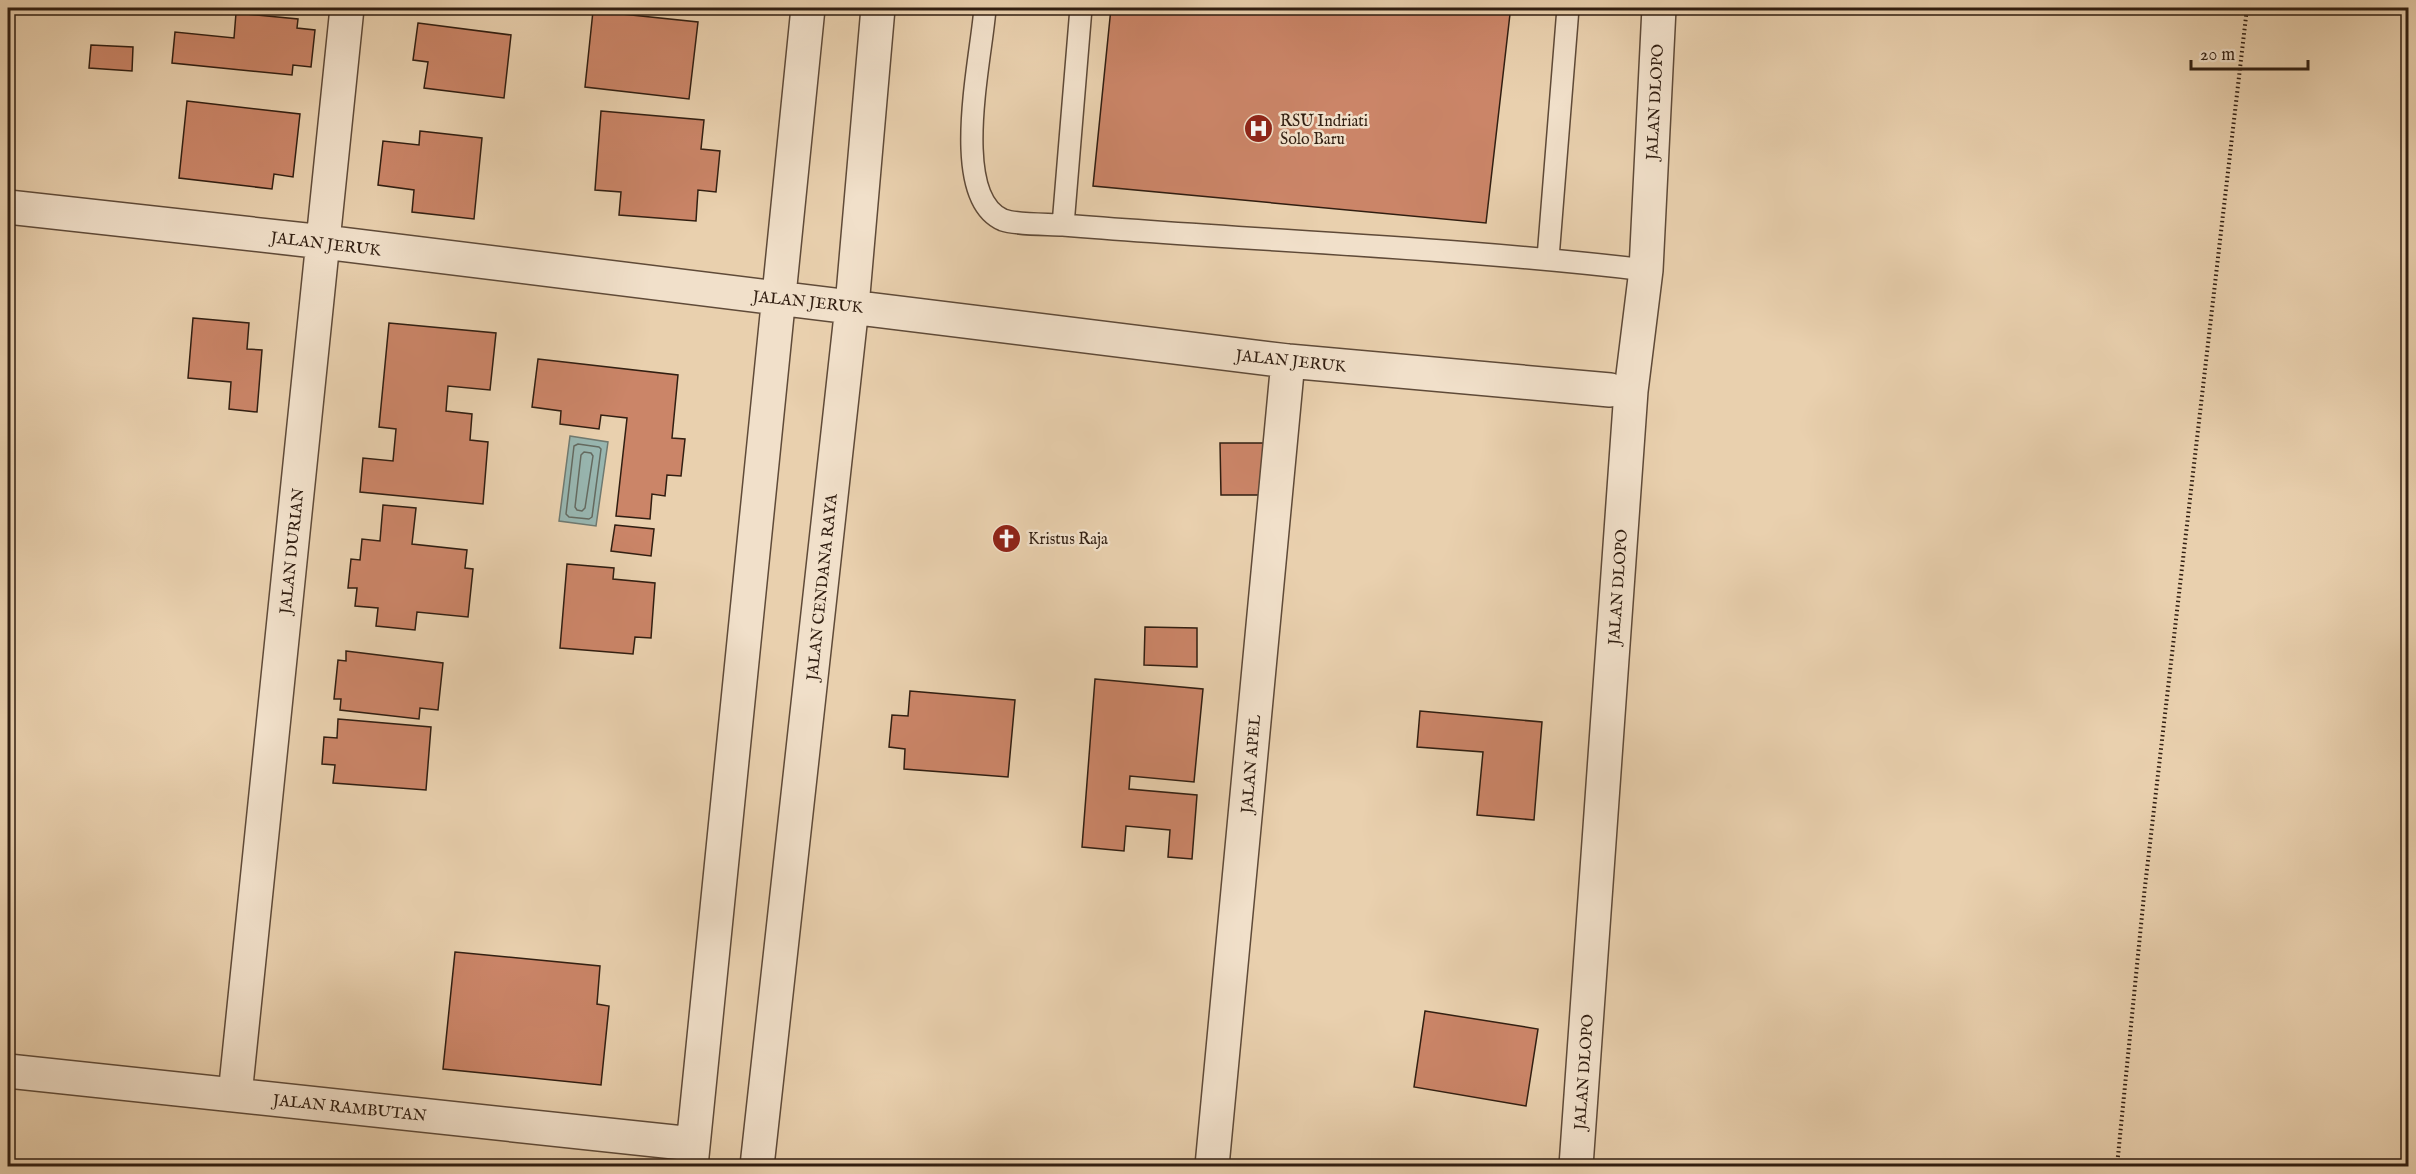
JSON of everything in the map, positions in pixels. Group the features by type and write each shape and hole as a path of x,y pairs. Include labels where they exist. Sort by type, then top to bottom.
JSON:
{"street":[{"name":"JALAN DURIAN","path":"235,1095 347,8"},
{"path":"692,1155 808,8"},
{"name":"JALAN CENDANA RAYA","path":"757,1167 852,306 878,8"},
{"name":"JALAN DLOPO","path":"1576,1167 1631,391 1646,270 1659,8"},
{"name":"JALAN JERUK","path":"8,207 324,242 1288,361 1610,390"},
{"name":"JALAN APEL","path":"1212,1167 1288,361"},
{"name":"JALAN RAMBUTAN","path":"8,1071 235,1095 692,1155"}],"lane":[{"path":"985,8 971,129 974,179 981,201 992,213 1005,221 1548,258 1646,270"},
{"path":"1063,225 1081,8"},
{"path":"1548,258 1568,8"}],"path":[{"path":"2117,1167 2144,895 2247,8"}],"water":[{"path":"570,436 608,442 596,526 559,521"}],"building":[{"path":"472,8 500,8 500,10"},
{"path":"1111,8 1465,8 1510,14 1486,223 1093,186"},
{"path":"593,11 698,22 689,99 585,87"},
{"path":"236,13 298,19 297,28 315,30 311,67 293,65 292,75 172,63 175,32 234,38"},
{"path":"418,23 511,35 504,98 424,88 428,62 413,60"},
{"path":"91,45 133,47 132,71 89,68"},
{"path":"187,101 300,114 293,177 274,174 272,189 179,178"},
{"path":"601,111 704,120 701,149 720,151 716,192 698,190 696,221 619,215 621,192 595,190"},
{"path":"420,131 482,138 474,219 412,212 414,190 378,185 383,141 419,145"},
{"path":"193,318 249,323 247,349 262,350 257,412 229,409 231,382 188,378"},
{"path":"389,323 496,333 490,390 448,386 446,411 472,414 470,440 488,442 483,504 360,492 363,458 393,461 396,429 379,427"},
{"path":"538,359 678,375 672,438 685,439 681,476 667,475 665,496 652,494 650,519 616,516 627,418 601,415 599,429 560,424 561,411 532,407"},
{"path":"1220,443 1264,443 1265,495 1221,495"},
{"path":"383,505 416,508 412,544 467,550 465,568 473,569 468,617 417,612 415,630 376,626 378,608 355,606 357,588 348,588 351,559 360,560 362,539 380,541"},
{"path":"615,525 654,529 651,556 611,551"},
{"path":"567,564 614,568 613,579 655,583 651,638 635,637 633,654 560,648"},
{"path":"1145,627 1197,628 1197,667 1144,665"},
{"path":"346,651 443,663 438,710 420,708 419,719 340,710 341,699 334,699 338,660 346,661"},
{"path":"1095,679 1203,689 1194,782 1130,776 1129,789 1197,795 1192,859 1168,857 1170,830 1126,826 1124,851 1082,847"},
{"path":"910,691 1015,700 1008,777 904,769 905,749 889,747 892,715 908,716"},
{"path":"1420,711 1542,722 1534,820 1477,815 1483,752 1417,747"},
{"path":"338,719 431,727 426,790 333,783 335,765 322,764 324,737 337,738"},
{"path":"455,952 600,966 597,1004 609,1006 601,1085 443,1069"},
{"path":"1425,1011 1538,1029 1526,1106 1414,1087"}],"place":[{"name":"RSU Indriati Solo Baru","path":"1259,129"},
{"name":"Kristus Raja","path":"1007,538"}]}
